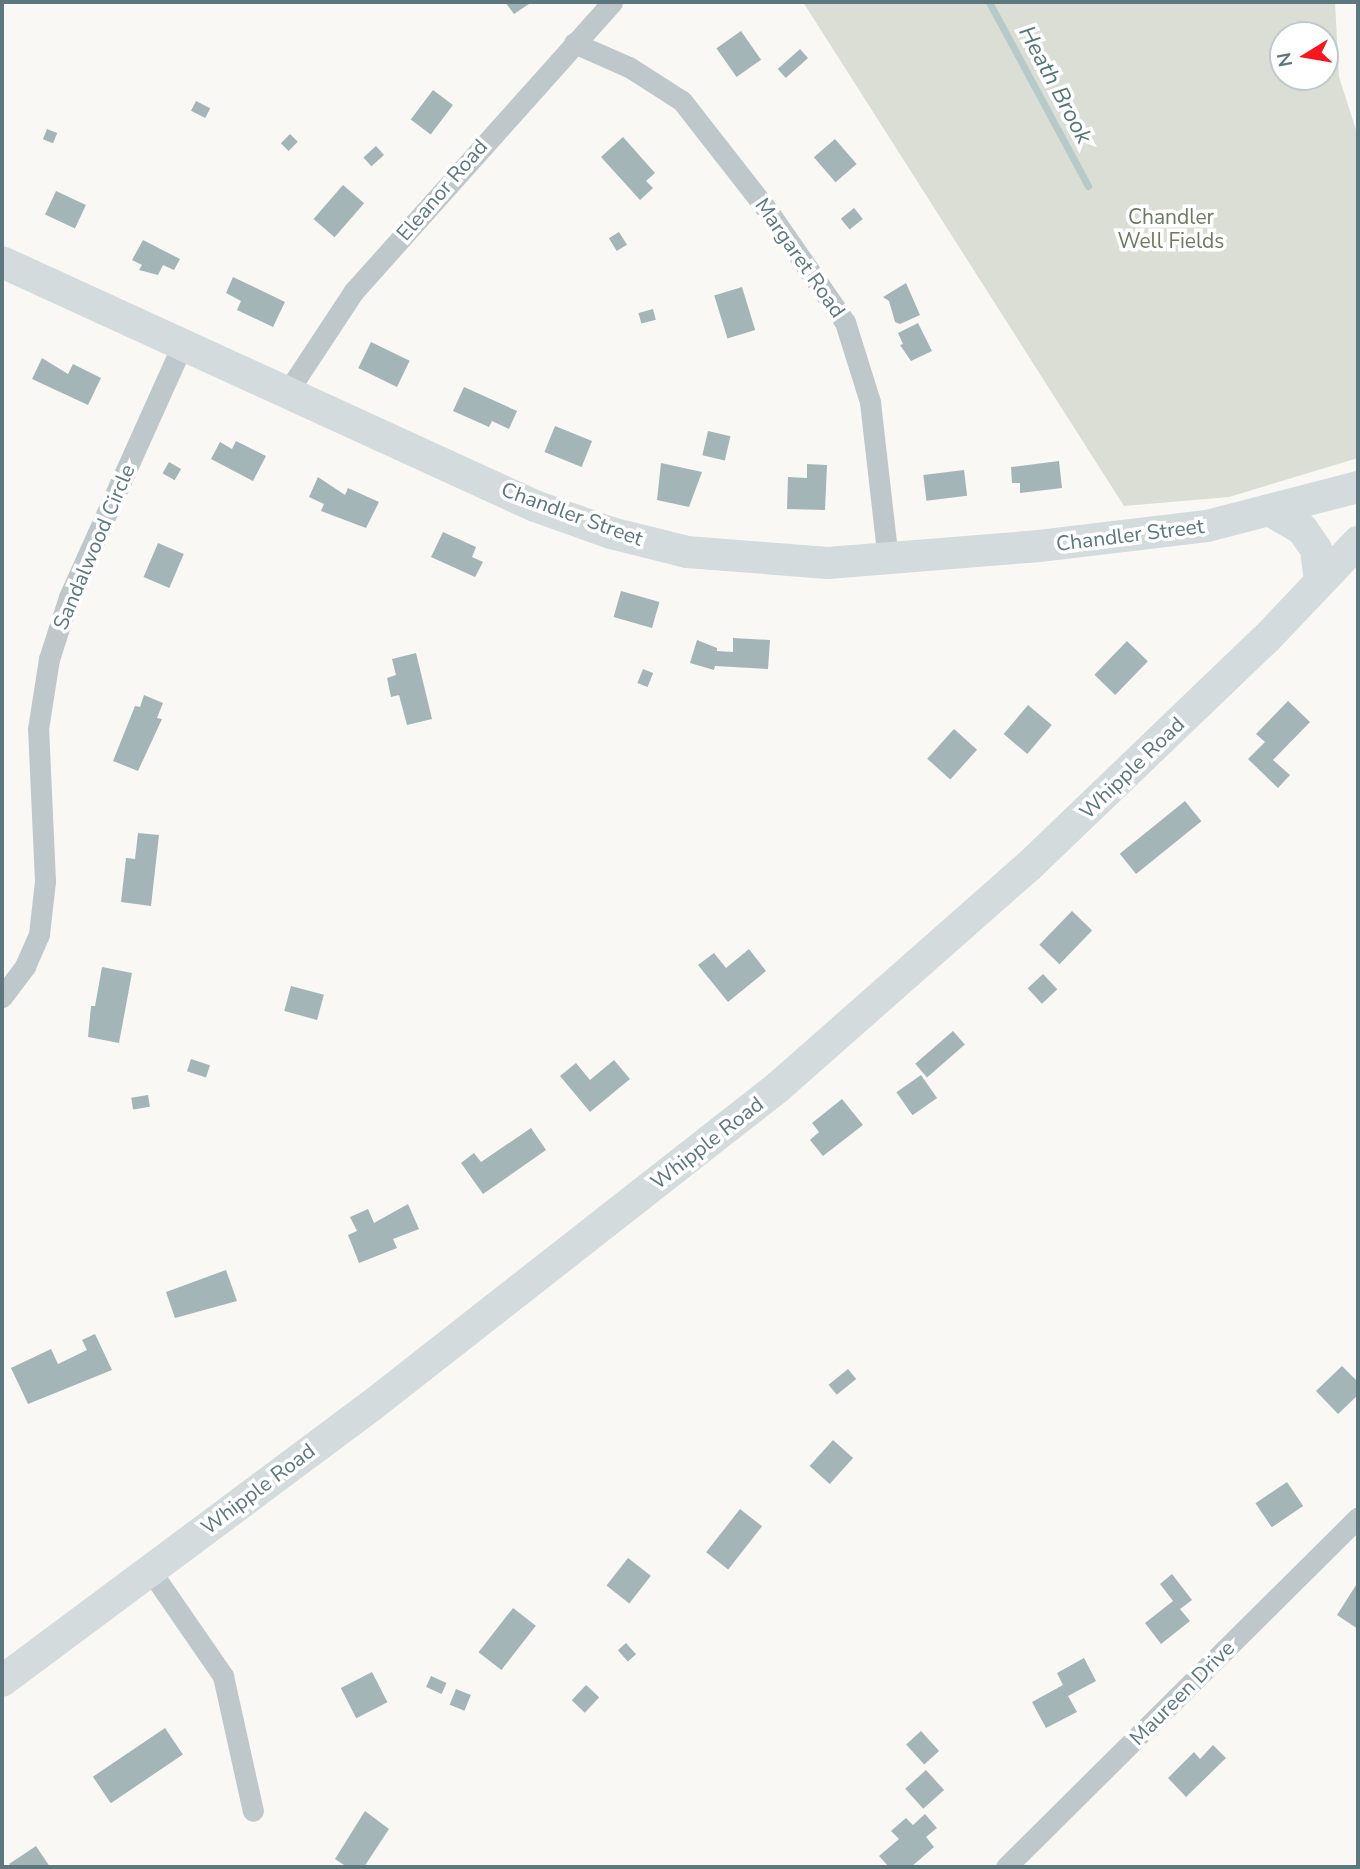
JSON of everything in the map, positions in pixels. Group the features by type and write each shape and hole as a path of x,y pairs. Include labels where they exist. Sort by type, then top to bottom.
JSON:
{"main road":[{"name":"Chandler Street","path":"2,262 535,506 611,533 740,559 828,563 888,559 1207,526 1358,487"},
{"path":"1269,510 1302,529 1316,549 1320,580"},
{"name":"Whipple Road","path":"2,1681 380,1399 777,1088 1030,865 1266,639 1358,542"}],"street":[{"name":"Eleanor Road","path":"288,391 354,291 612,2"},
{"name":"Margaret Road","path":"574,43 629,67 682,102 768,211 845,322 870,402 888,559"},
{"name":"Sandalwood Circle","path":"2,997 25,966 39,934 45,881 38,729 49,659 69,597 182,346"},
{"name":"Maureen Drive","path":"1006,1867 1358,1518"},
{"path":"150,1570 223,1676 253,1811"}],"green space":[{"name":"Chandler Well Fields","path":"803,2 1335,2 1336,21 1269,21 1269,91 1339,91 1339,77 1358,136 1358,458 1229,497 1124,506"}],"building":[{"path":"505,2 532,2 514,14"},
{"path":"741,31 761,60 737,77 716,48"},
{"path":"800,49 808,58 786,78 778,69"},
{"path":"433,90 453,105 431,135 411,120"},
{"path":"196,101 210,108 205,118 191,111"},
{"path":"47,129 57,133 53,143 43,139"},
{"path":"290,134 298,142 289,151 281,143"},
{"path":"623,137 655,173 646,181 653,188 640,200 601,157"},
{"path":"835,139 857,164 836,182 814,157"},
{"path":"376,146 384,155 371,166 363,157"},
{"path":"343,185 364,203 335,237 313,219"},
{"path":"56,191 86,205 75,229 45,215"},
{"path":"854,208 863,219 850,230 841,219"},
{"path":"619,232 627,245 617,251 609,238"},
{"path":"143,240 180,259 174,270 163,265 158,275 139,270 142,265 132,260"},
{"path":"233,277 285,302 273,327 237,310 241,301 226,293"},
{"path":"906,283 920,315 900,324 895,322 889,301 883,297"},
{"path":"742,287 755,330 727,339 714,295"},
{"path":"653,309 656,320 641,324 639,313"},
{"path":"918,323 932,351 911,361 900,345 903,344 898,333"},
{"path":"371,342 410,361 397,387 358,368"},
{"path":"42,358 68,374 73,364 101,378 88,405 32,379"},
{"path":"464,387 517,411 509,429 492,421 489,427 453,411"},
{"path":"555,426 592,441 582,467 545,452"},
{"path":"708,431 730,436 725,461 702,455"},
{"path":"236,441 266,456 253,481 211,459 220,442 232,449"},
{"path":"1059,461 1062,488 1020,493 1020,483 1012,483 1011,467"},
{"path":"169,462 181,469 175,480 162,473"},
{"path":"661,463 702,472 689,507 657,500"},
{"path":"807,464 827,465 825,510 787,509 788,477 807,478"},
{"path":"964,470 967,496 926,501 923,475"},
{"path":"318,477 345,495 348,488 379,502 366,528 321,511 324,504 309,497"},
{"path":"443,532 476,547 472,557 483,562 475,577 431,557"},
{"path":"158,543 184,554 169,588 144,577"},
{"path":"621,591 659,602 652,628 614,617"},
{"path":"733,638 770,640 768,669 715,666 714,670 690,663 697,640 717,648 717,651 733,652"},
{"path":"1127,641 1148,661 1115,695 1094,675"},
{"path":"416,653 432,719 407,725 399,695 391,697 387,678 396,675 392,659"},
{"path":"643,669 653,673 648,687 637,683"},
{"path":"144,695 163,703 157,718 162,719 138,771 113,761 135,706 140,707"},
{"path":"1288,701 1310,722 1273,760 1290,775 1278,788 1248,759 1265,742 1256,734"},
{"path":"1028,705 1052,725 1027,754 1004,734"},
{"path":"954,729 977,750 950,779 927,759"},
{"path":"1185,801 1201,821 1136,874 1120,854"},
{"path":"138,833 159,835 151,906 121,902 126,858 135,859"},
{"path":"1072,911 1092,930 1059,964 1039,945"},
{"path":"749,949 766,971 728,1002 698,965 714,953 726,968"},
{"path":"102,967 132,973 119,1043 88,1037 91,1006 95,1006"},
{"path":"1043,974 1057,989 1042,1004 1028,988"},
{"path":"291,986 324,995 317,1020 284,1011"},
{"path":"953,1031 965,1045 927,1077 915,1064"},
{"path":"191,1059 210,1065 206,1078 187,1071"},
{"path":"614,1060 630,1079 590,1112 560,1076 576,1063 590,1080"},
{"path":"921,1075 937,1098 912,1115 896,1092"},
{"path":"148,1095 150,1107 133,1110 131,1098"},
{"path":"842,1099 863,1125 823,1156 810,1140 819,1132 812,1123"},
{"path":"531,1128 546,1150 483,1194 461,1163 474,1153 481,1162"},
{"path":"408,1204 419,1229 393,1239 397,1248 359,1263 348,1235 357,1231 350,1217 368,1209 374,1223"},
{"path":"226,1270 237,1301 175,1318 166,1292"},
{"path":"95,1334 112,1370 28,1404 11,1368 51,1349 58,1364 87,1350 82,1340"},
{"path":"1342,1366 1358,1382 1358,1395 1338,1414 1316,1391"},
{"path":"848,1369 856,1379 837,1395 829,1385"},
{"path":"833,1440 853,1458 830,1484 810,1466"},
{"path":"1287,1482 1303,1506 1272,1527 1255,1503"},
{"path":"740,1509 762,1526 728,1570 706,1552"},
{"path":"628,1558 651,1576 629,1603 606,1586"},
{"path":"1172,1574 1192,1600 1180,1609 1190,1621 1161,1644 1145,1623 1173,1601 1160,1584"},
{"path":"1358,1582 1358,1629 1337,1615"},
{"path":"513,1608 536,1626 501,1670 479,1652"},
{"path":"626,1643 636,1654 628,1662 618,1650"},
{"path":"1084,1658 1096,1681 1068,1696 1077,1712 1046,1728 1032,1702 1063,1685 1057,1673"},
{"path":"372,1672 387,1702 356,1718 341,1688"},
{"path":"431,1676 447,1683 442,1694 426,1687"},
{"path":"586,1685 599,1697 585,1713 572,1700"},
{"path":"456,1689 471,1695 464,1711 450,1705"},
{"path":"165,1728 183,1755 111,1803 93,1777"},
{"path":"921,1731 939,1751 924,1764 906,1744"},
{"path":"1213,1745 1226,1758 1186,1797 1168,1778 1194,1752 1200,1759"},
{"path":"926,1770 944,1790 923,1809 905,1789"},
{"path":"365,1811 389,1829 364,1867 347,1867 335,1859"},
{"path":"925,1814 937,1828 926,1837 934,1847 911,1867 889,1867 879,1856 899,1839 891,1831 906,1818 913,1825"},
{"path":"36,1846 50,1867 12,1867 9,1864"}],"waterway":[{"name":"Heath Brook","path":"989,2 1088,186"}]}
